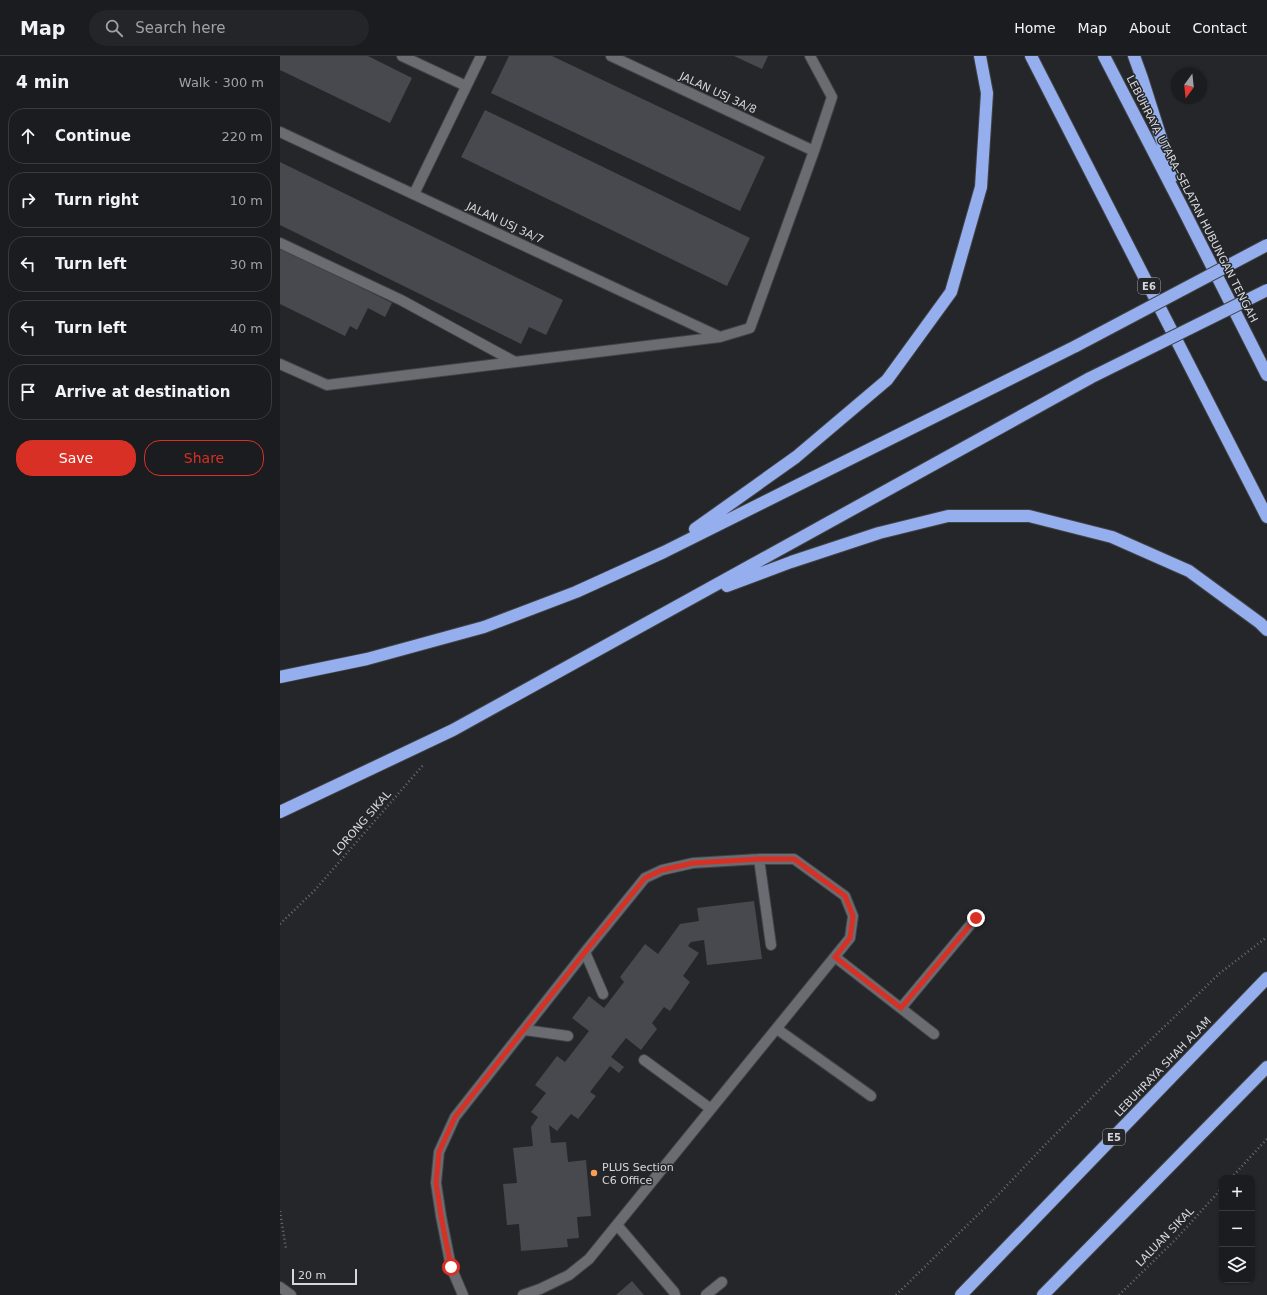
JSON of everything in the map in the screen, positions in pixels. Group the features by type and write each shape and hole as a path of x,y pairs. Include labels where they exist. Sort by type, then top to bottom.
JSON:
{"highway":[{"path":"664,552 796,457 887,380 951,292 981,187 987,93 980,56"},
{"name":"E6","path":"1031,56 1267,517"},
{"name":"LEBUHRAYA UTARA–SELATAN HUBUNGAN TENGAH","path":"1104,56 1267,376"},
{"path":"1134,56 1182,207"},
{"path":"280,677 367,659 484,627 576,592 664,552 1076,346 1267,245"},
{"path":"280,812 453,730 1090,378 1267,290"},
{"path":"688,600 791,562 879,533 948,516 1029,516 1112,537 1189,571 1260,623 1267,630"},
{"name":"LEBUHRAYA SHAH ALAM","path":"961,1295 1267,978"},
{"path":"1043,1295 1267,1067"}],"street":[{"path":"402,56 466,86"},
{"path":"414,194 481,56"},
{"name":"JALAN USJ 3A/8","path":"612,56 814,152"},
{"path":"280,364 327,385 720,337 750,328 814,152 832,97 810,56"},
{"name":"JALAN USJ 3A/7","path":"280,132 720,337"},
{"path":"280,243 401,300 515,362"},
{"path":"760,859 771,945"},
{"path":"463,1295 451,1267 436,1183 439,1152 455,1117 645,878 662,870 693,863 760,859 794,859 845,896 853,916 850,938 589,1259 569,1275 540,1289 523,1295"},
{"path":"901,1008 976,918"},
{"path":"585,952 604,994"},
{"path":"835,957 934,1034"},
{"path":"777,1029 871,1096"},
{"path":"525,1030 568,1036"},
{"path":"644,1060 711,1109"},
{"path":"617,1225 675,1295"},
{"path":"706,1295 722,1282"},
{"path":"280,1287 291,1295"}],"path":[{"name":"LORONG SIKAL","path":"280,924 315,890 428,760"},
{"path":"896,1295 999,1194 1110,1079 1198,994 1220,973 1267,937"},
{"path":"1234,1175 1267,1139"},
{"name":"LALUAN SIKAL","path":"1119,1295 1176,1239 1219,1191"},
{"path":"280,1211 286,1249"}],"building":[{"path":"280,56 368,56 412,78 390,123 280,70"},
{"path":"509,56 552,56 765,157 740,211 491,93"},
{"path":"734,56 768,56 762,69"},
{"path":"485,110 750,238 727,286 461,157"},
{"path":"280,162 563,300 546,335 529,327 521,344 280,225"},
{"path":"280,247 392,303 385,317 368,308 357,330 350,326 345,336 280,304"},
{"path":"754,901 762,959 707,965 704,940 691,942 688,946 699,953 683,976 690,982 670,1011 664,1007 652,1023 657,1029 641,1050 626,1038 611,1057 624,1067 619,1073 610,1066 590,1092 596,1096 578,1119 571,1114 557,1131 549,1125 551,1143 566,1142 568,1162 586,1160 591,1216 577,1217 579,1238 567,1239 568,1247 521,1251 519,1224 507,1225 503,1184 517,1183 513,1148 533,1146 531,1127 538,1117 531,1112 546,1093 535,1085 557,1056 565,1062 589,1031 572,1018 589,996 604,1008 624,982 620,977 645,944 658,954 680,924 699,921 697,908"},
{"path":"632,1281 644,1295 616,1295"}],"place":[{"name":"PLUS Section C6 Office","path":"594,1173"}],"route":[{"path":"451,1267 436,1183 439,1152 455,1117 645,878 662,870 693,863 760,859 794,859 845,896 853,916 850,938 835,957 901,1008 976,918"}]}
